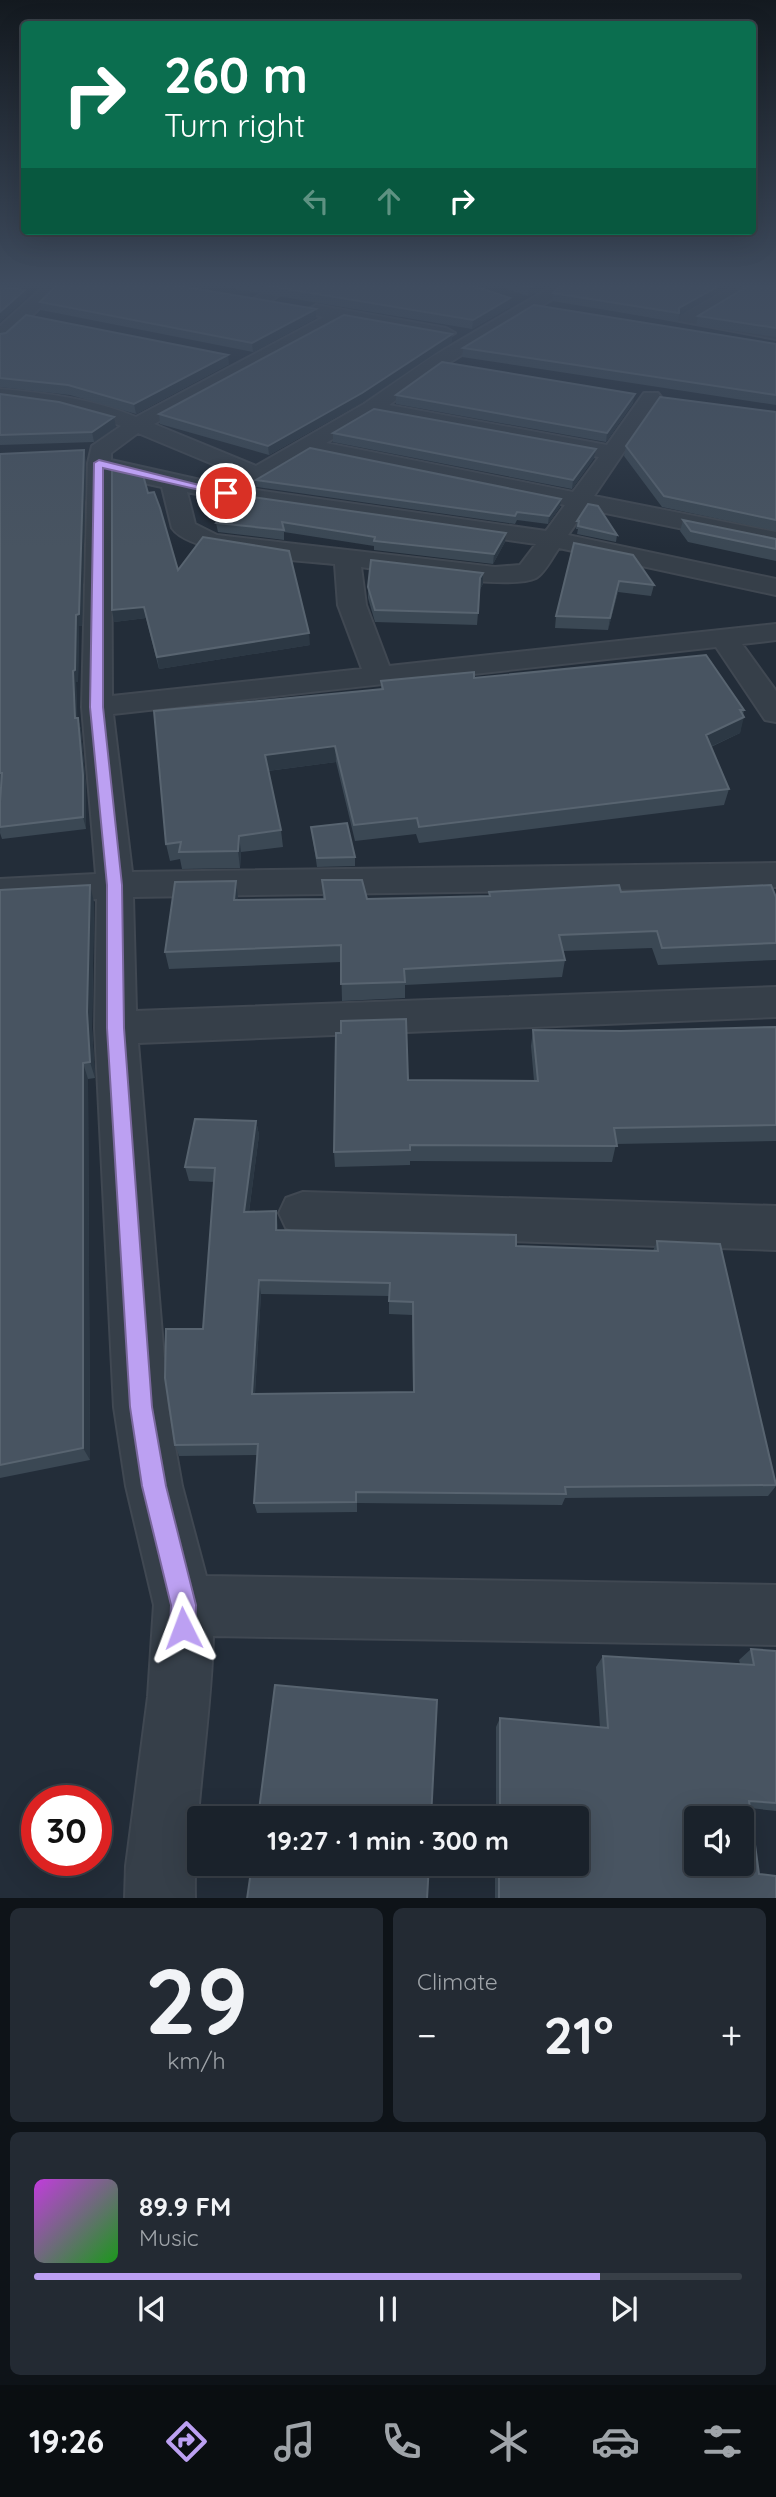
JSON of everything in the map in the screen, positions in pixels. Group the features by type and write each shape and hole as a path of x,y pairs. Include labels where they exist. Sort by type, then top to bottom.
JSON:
{"street":[{"path":"91,456 134,426 236,372"},
{"path":"226,493 371,408 423,372"},
{"path":"624,393 676,401"},
{"path":"0,395 43,399 106,412 134,426 258,475"},
{"path":"173,482 184,528 211,542 495,575 528,572 651,397"},
{"path":"371,408 611,452"},
{"path":"306,446 776,540"},
{"path":"91,456 173,482 226,493 553,539 776,587"},
{"path":"91,456 97,707 115,885 116,1028 141,1407 154,1486 184,1605 180,1697 160,1866 160,1898"},
{"path":"348,559 346,583 358,627 379,675"},
{"path":"97,707 776,632"},
{"path":"723,637 776,713"},
{"path":"0,892 115,885 776,875"},
{"path":"116,1028 776,1002"},
{"path":"303,1213 776,1228"},
{"path":"184,1605 276,1609 776,1615"}],"building":[{"path":"0,372 196,372 134,404 68,385 0,378"},
{"path":"238,372 395,372 268,446 159,414"},
{"path":"429,372 500,372 635,394 607,433 396,395"},
{"path":"620,372 776,372 776,395"},
{"path":"0,394 59,402 114,417 92,432 0,435"},
{"path":"660,397 776,412 776,520 664,496 626,446"},
{"path":"374,409 596,449 573,480 333,433"},
{"path":"310,448 561,499 549,516 517,512 515,516 256,480"},
{"path":"84,450 79,614 76,615 73,671 75,718 78,718 83,775 83,817 0,827 0,454"},
{"path":"112,469 143,475 148,493 154,492 160,508 178,570 203,537 289,551 309,633 157,657 144,607 112,610"},
{"path":"238,495 506,533 494,554 374,541 375,537 282,522 284,530 216,523"},
{"path":"588,504 598,506 617,535 578,526 577,521"},
{"path":"683,520 776,539 776,549 691,531"},
{"path":"574,543 633,555 654,585 619,581 610,618 556,616"},
{"path":"371,560 483,573 480,578 478,613 375,610 368,587"},
{"path":"706,655 744,710 740,710 744,717 706,735 729,789 419,827 417,818 354,825 335,746 265,755 281,830 239,836 238,851 179,852 181,842 166,844 154,711 383,689 381,681 474,672 474,678"},
{"path":"347,823 355,857 317,858 311,827"},
{"path":"322,880 362,880 367,899 490,896 489,892 619,885 621,892 771,885 776,897 776,943 662,948 657,931 559,935 565,960 404,969 405,982 341,984 341,945 165,952 175,882 236,881 234,900 325,899"},
{"path":"90,885 87,1012 90,1062 83,1063 83,1448 0,1465 0,890"},
{"path":"406,1019 408,1080 538,1081 533,1030 776,1027 776,1125 614,1128 617,1146 410,1145 410,1150 334,1152 336,1033 341,1033 341,1021"},
{"path":"195,1119 256,1121 244,1212 276,1211 276,1230 516,1235 516,1246 658,1251 657,1241 720,1244 776,1485 565,1487 566,1494 356,1492 356,1502 254,1503 258,1444 175,1445 165,1378 166,1329 203,1329 215,1168 185,1167","holes":["259,1280 390,1283 389,1301 413,1302 414,1392 252,1394"]},
{"path":"751,1649 776,1651 776,1803 749,1801 750,1806 684,1806 684,1876 754,1876 754,1838 759,1874 776,1876 776,1898 499,1898 499,1876 589,1876 589,1806 500,1806 500,1718 608,1728 603,1656 754,1665"},
{"path":"275,1685 437,1700 432,1806 260,1806"},
{"path":"250,1876 428,1876 427,1898 247,1898"}],"route":[{"path":"183,1628 184,1605 154,1486 141,1407 116,1028 115,885 97,707 99,463 116,470 226,493"}]}
